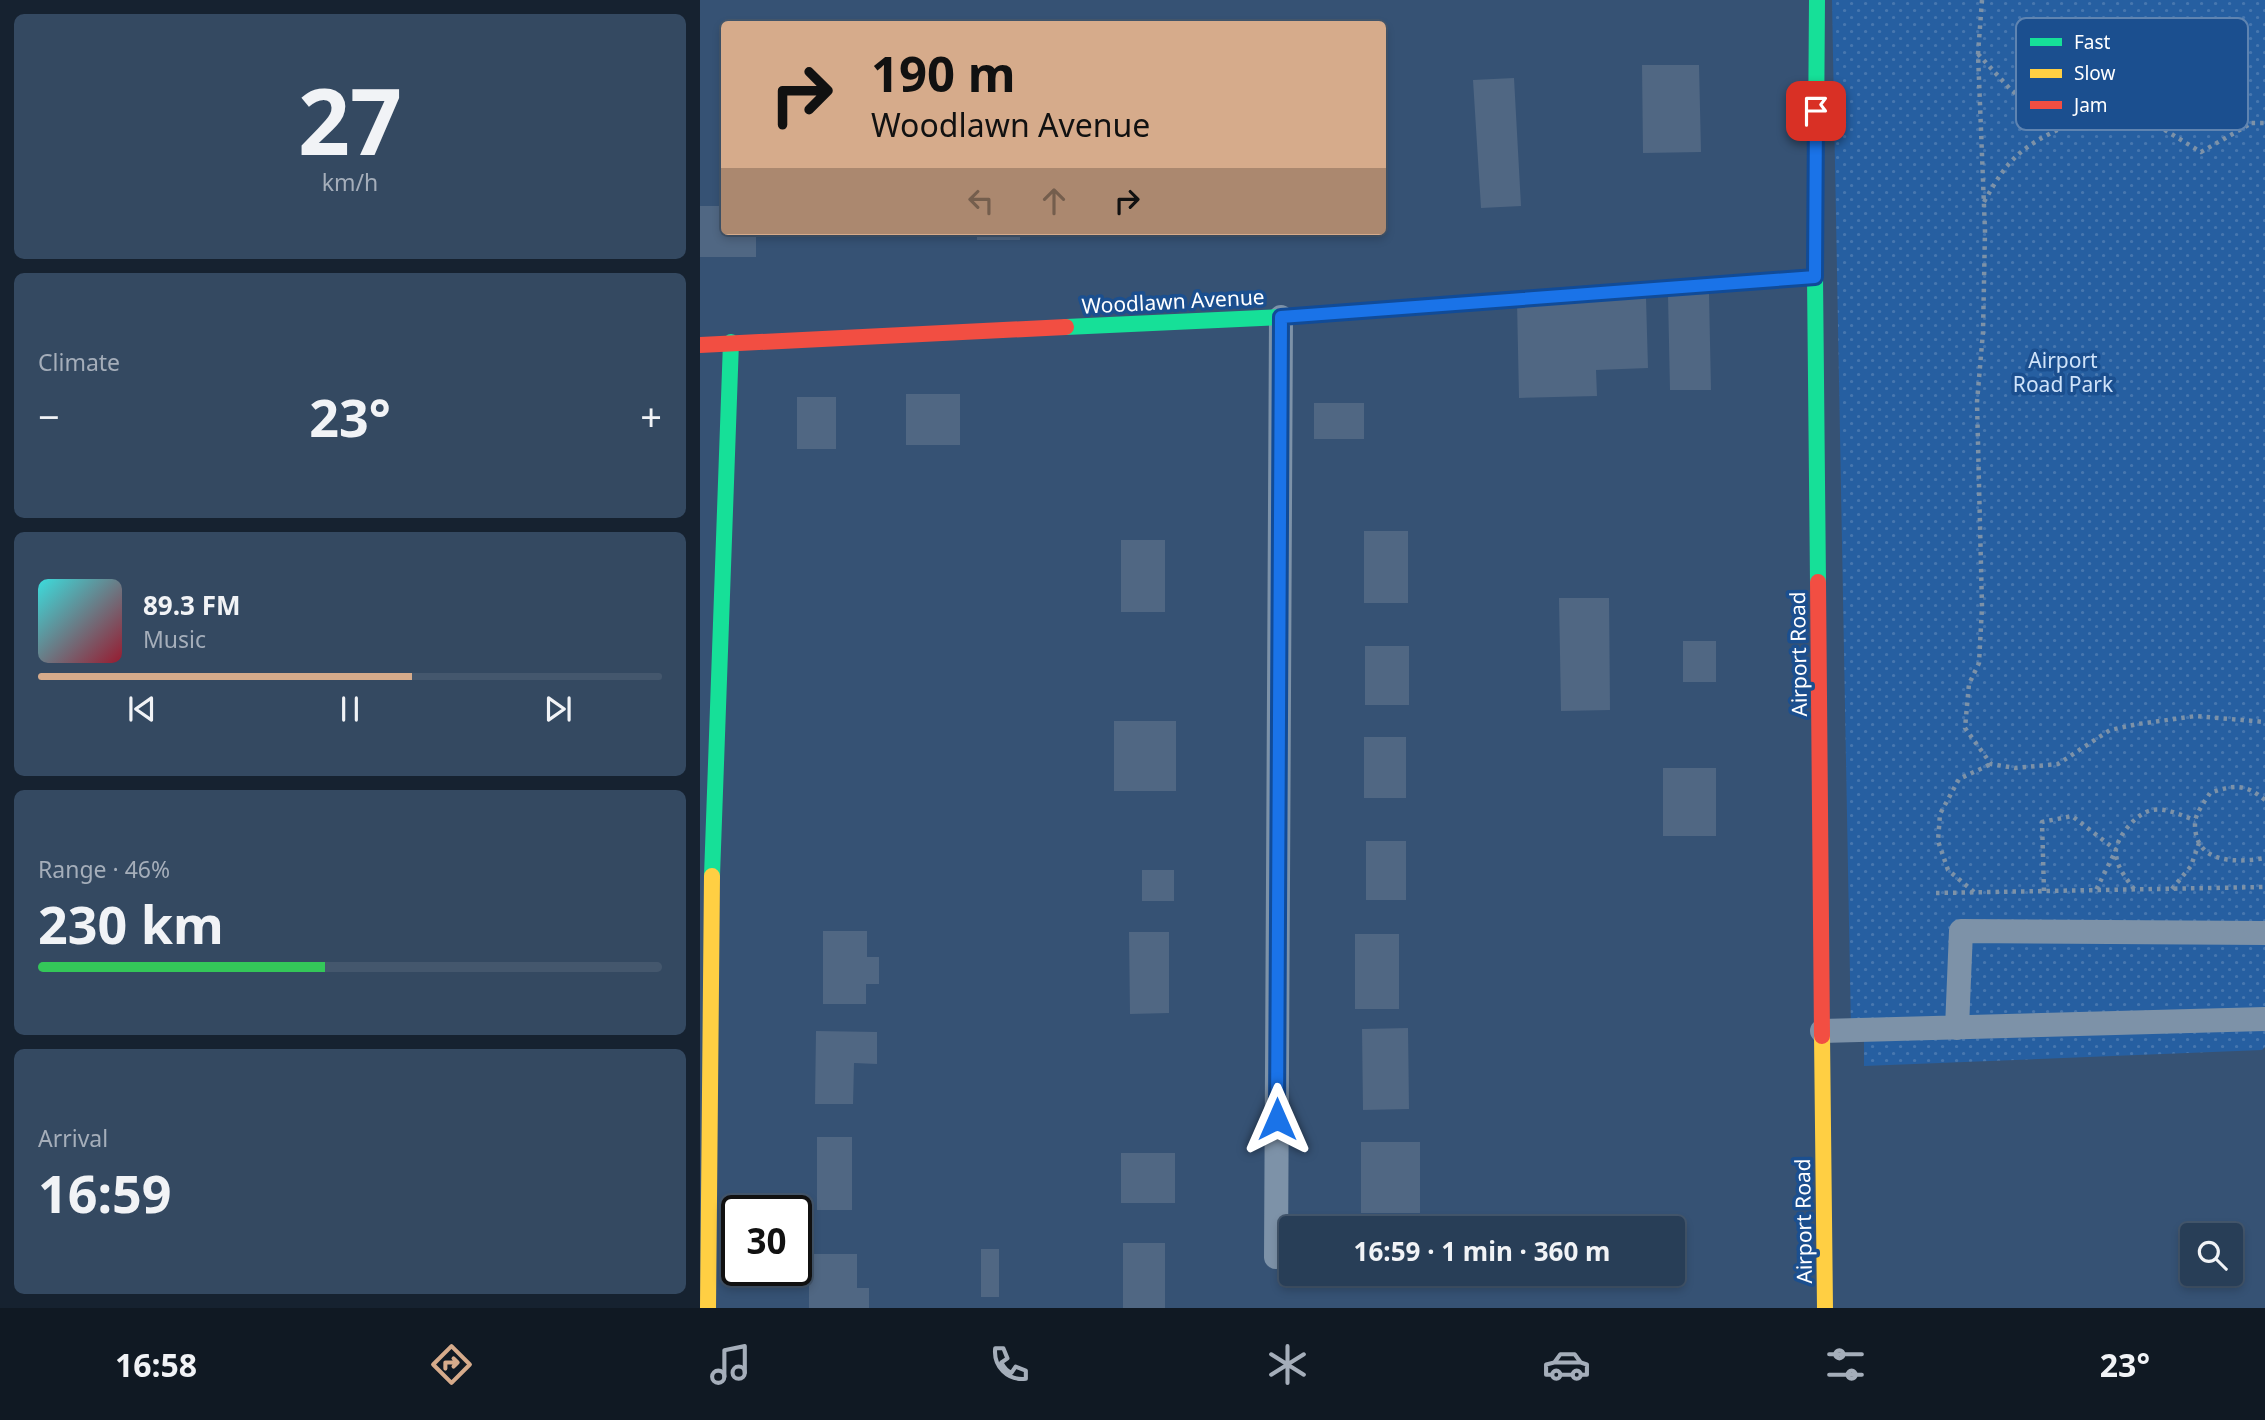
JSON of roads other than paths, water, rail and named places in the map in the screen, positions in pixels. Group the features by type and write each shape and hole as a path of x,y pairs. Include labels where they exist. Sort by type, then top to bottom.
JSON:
{"street":[{"name":"Airport Road","path":"1817,0 1815,277 1825,1308"},
{"name":"Woodlawn Avenue","path":"700,345 1281,317 1815,277"},
{"path":"1276,1257 1281,317"},
{"path":"708,1308 706,1081 717,670 731,342"},
{"path":"1957,1028 1961,931 2265,933"},
{"path":"1822,1031 2265,1020"}],"park label":[{"name":"Airport Road Park","path":"2063,372"}]}
